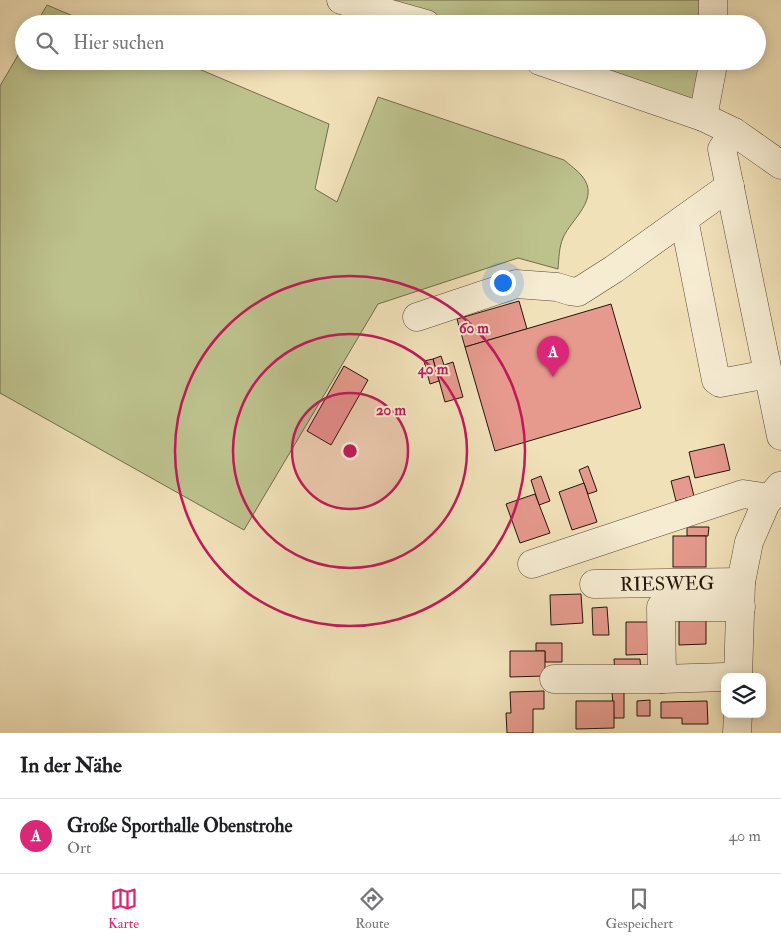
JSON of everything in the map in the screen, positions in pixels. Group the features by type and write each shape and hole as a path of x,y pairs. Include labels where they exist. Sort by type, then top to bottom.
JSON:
{"street":[{"path":"341,0 394,15"},
{"path":"713,0 713,15"},
{"path":"566,70 703,117 734,132 781,164"},
{"path":"703,117 712,70"},
{"path":"734,132 722,149 781,436"},
{"path":"417,317 516,284 557,286 578,292 614,269 730,186"},
{"path":"684,219 716,380 720,383 730,382 768,374"},
{"path":"532,564 744,494 776,492"},
{"name":"RIESWEG","path":"738,673 741,594 749,542 766,503 776,492"},
{"name":"RIESWEG","path":"594,584 741,594"},
{"name":"RIESWEG","path":"662,679 661,607 741,594"},
{"path":"554,679 721,678"},
{"path":"737,733 738,718"}],"green space":[{"path":"341,0 713,0 713,15 394,15"},
{"path":"47,5 71,15 41,15"},
{"path":"15,60 15,70 201,70 329,124 315,189 337,202 378,97 564,160 582,176 587,184 588,193 583,208 563,238 558,269 518,258 378,304 244,530 0,393 0,86"},
{"path":"566,70 711,70 703,117"}],"building":[{"path":"519,301 527,329 465,347 457,319"},
{"path":"611,304 641,408 495,451 465,347"},
{"path":"441,356 444,365 453,362 463,397 445,402 433,359"},
{"path":"433,359 439,381 430,384 424,361"},
{"path":"344,366 368,380 331,445 307,431"},
{"path":"724,444 730,470 695,478 689,452"},
{"path":"588,466 597,491 588,494 579,470"},
{"path":"541,476 550,501 539,505 531,480"},
{"path":"689,476 694,496 676,501 671,481"},
{"path":"584,483 597,522 572,530 559,492"},
{"path":"535,494 550,533 520,543 506,504"},
{"path":"687,527 709,527 708,536 687,536"},
{"path":"673,536 706,536 706,567 673,567"},
{"path":"581,594 583,623 551,625 550,595"},
{"path":"607,607 609,635 593,635 592,608"},
{"path":"679,612 706,612 706,644 679,645"},
{"path":"626,622 653,622 654,654 626,655"},
{"path":"536,643 562,643 562,662 545,662 545,651 536,651"},
{"path":"510,651 545,651 545,676 510,677"},
{"path":"614,659 640,659 641,672 615,673"},
{"path":"544,691 544,709 533,709 533,733 507,733 506,713 511,713 510,692"},
{"path":"612,692 624,692 624,718 614,718"},
{"path":"650,700 650,716 637,716 637,701"},
{"path":"576,701 614,701 614,728 576,729"},
{"path":"707,701 708,724 682,724 682,718 661,718 661,702"}],"place":[{"name":"Große Sporthalle Obenstrohe","path":"553,377"}]}
